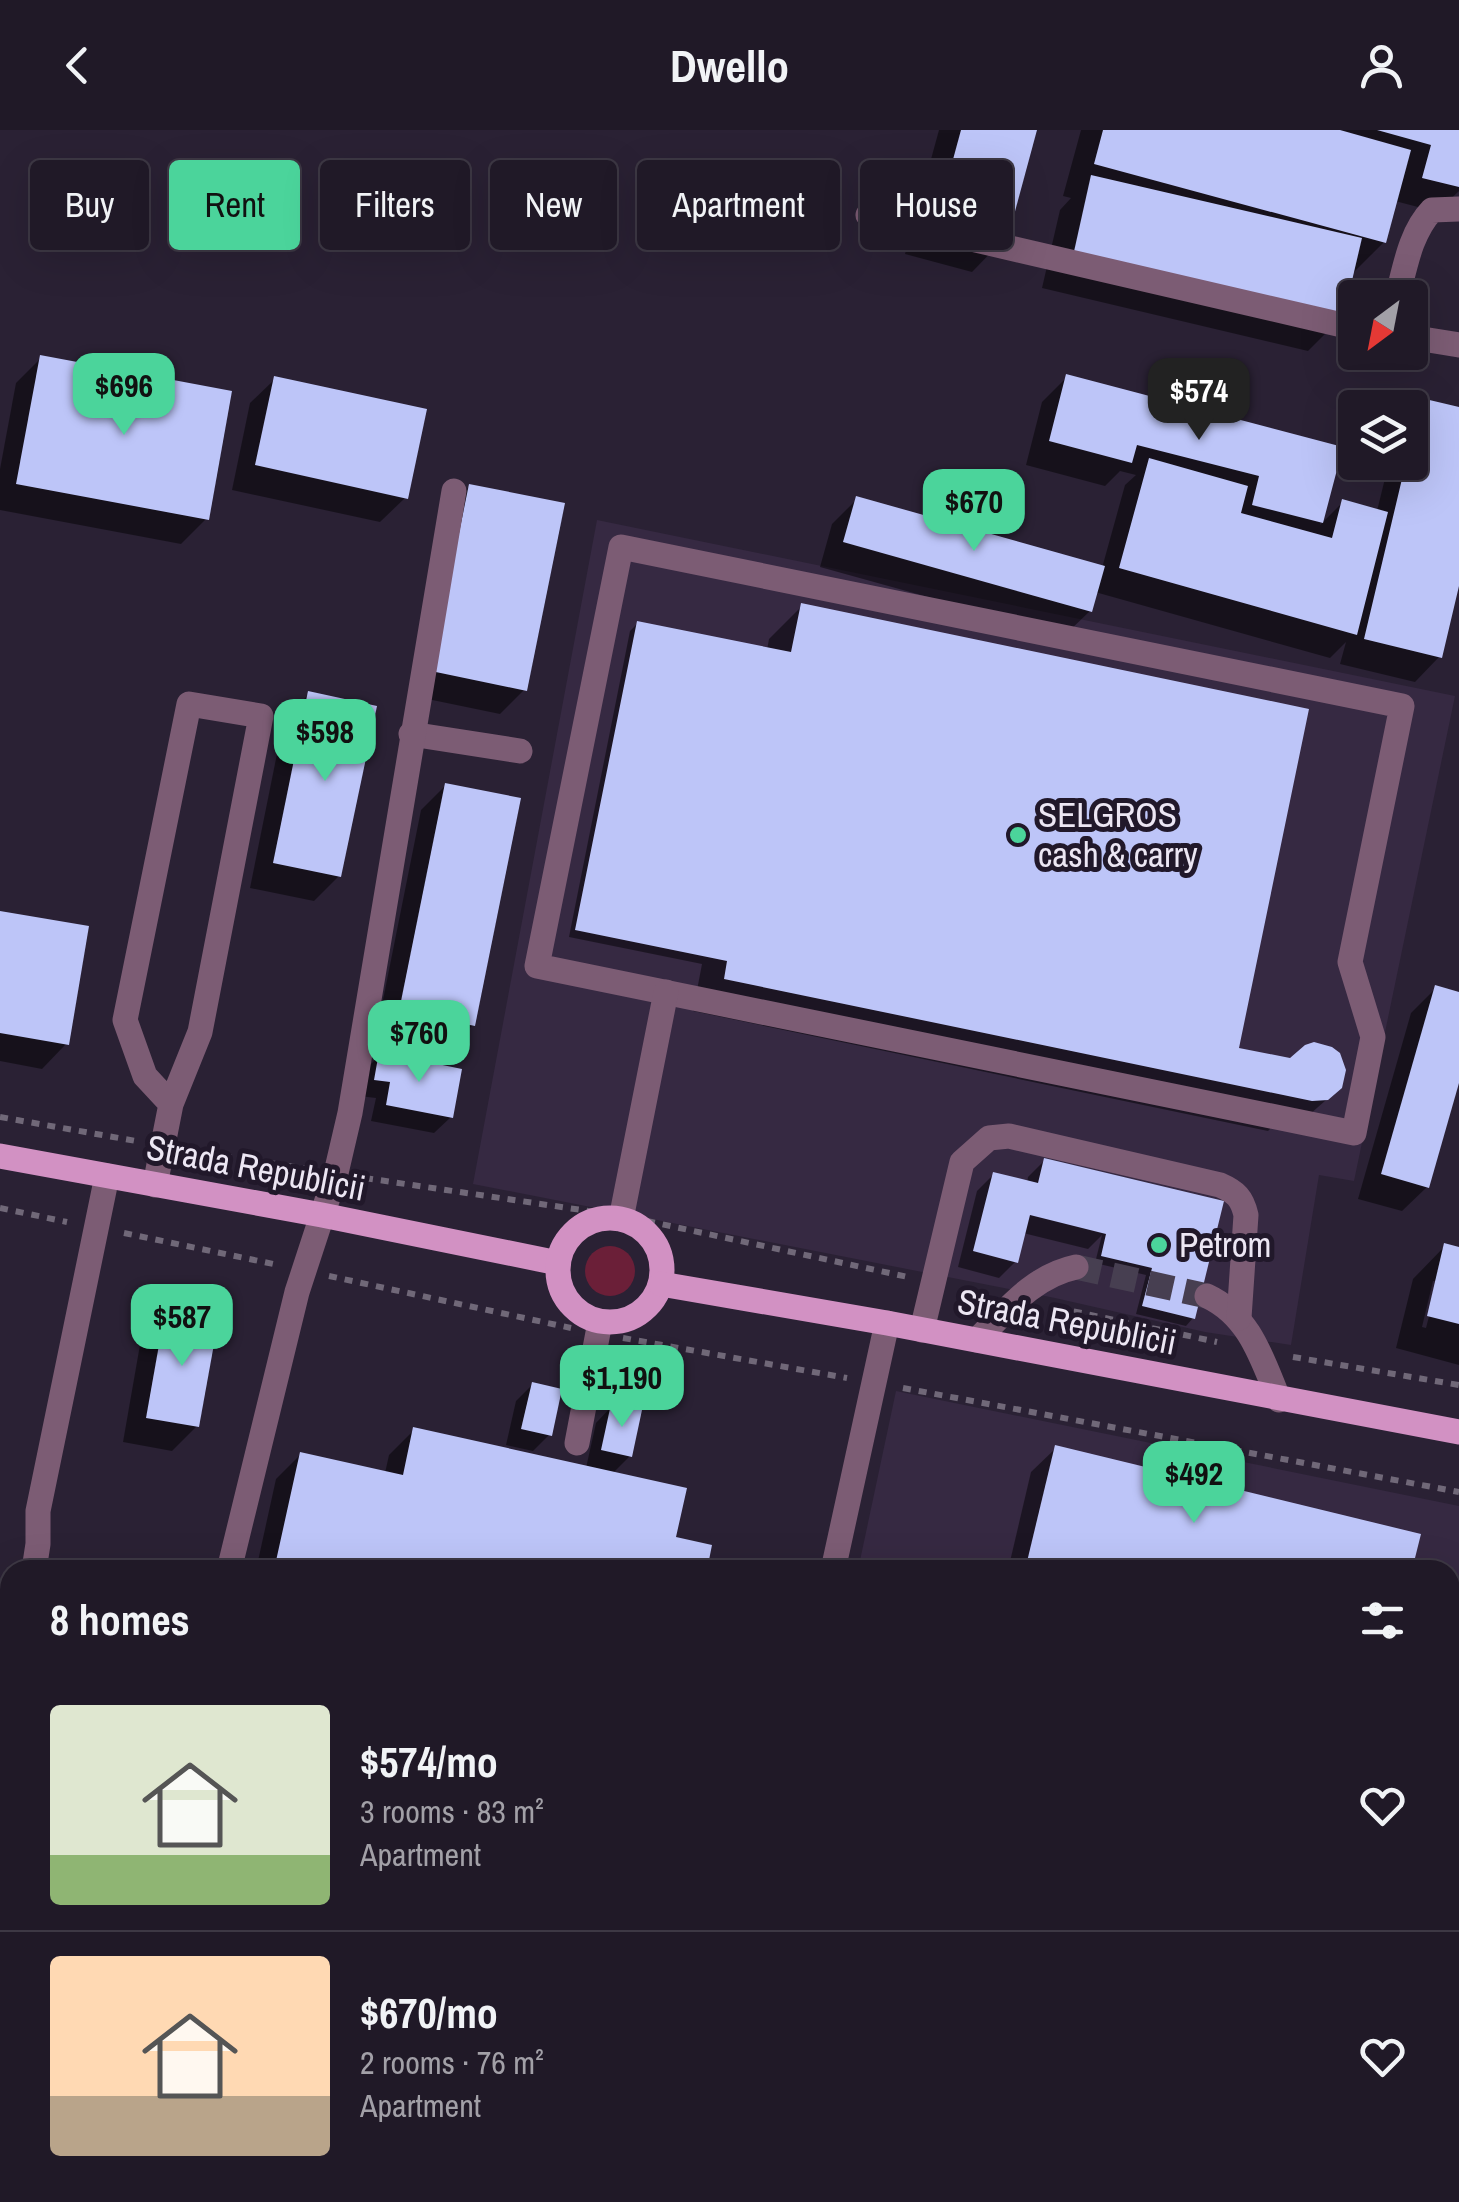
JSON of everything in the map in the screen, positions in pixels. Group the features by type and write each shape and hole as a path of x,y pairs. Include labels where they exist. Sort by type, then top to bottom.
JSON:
{"main road":[{"name":"Strada Republicii","path":"0,1156 558,1263"},
{"path":"621,1217 642,1229 658,1248 661,1284 644,1310 599,1328 572,1308 558,1279 558,1263 563,1246 573,1233 587,1223 621,1217"},
{"name":"Strada Republicii","path":"661,1284 1459,1432"}],"lane":[{"path":"1402,280 1411,246 1432,210 1459,209"},
{"path":"1013,249 1338,324"},
{"path":"1428,340 1459,345"},
{"path":"232,1560 304,1270 336,1173 350,1114 454,492"},
{"path":"621,546 1402,706 1350,962 1373,1037 1354,1132 666,992 537,966 621,546"},
{"path":"155,1185 171,1104 200,1032 260,716 189,704 125,1020 144,1076 171,1104"},
{"path":"412,734 520,751"},
{"path":"621,1217 666,992"},
{"path":"922,1330 962,1162 990,1138 1009,1136 1220,1185 1234,1192 1242,1201 1246,1216 1239,1318"},
{"path":"36,1560 38,1511 106,1176"},
{"path":"977,1340 1039,1280 1076,1267"},
{"path":"1208,1296 1239,1318 1259,1351 1279,1400"},
{"path":"835,1560 887,1323"},
{"path":"577,1443 599,1328"}],"path":[{"path":"0,1117 621,1217 934,1282"},
{"path":"0,1208 874,1383 1459,1492"},
{"path":"1018,1299 1259,1351 1459,1384"}],"shaded area":[{"path":"597,520 1455,696 1354,1181 1319,1175 1291,1345 1205,1332 1055,1298 473,1184"},
{"path":"610,1246 628,1253 635,1271 628,1289 610,1296 592,1289 585,1271 592,1253"},
{"path":"896,1391 1459,1506 1459,1560 860,1560"}],"building":[{"path":"961,130 1037,130 1013,219 1013,160 953,160"},
{"path":"1103,130 1340,130 1411,150 1386,243 1094,164"},
{"path":"1377,130 1459,130 1459,187 1422,178 1431,145"},
{"path":"1091,175 1362,238 1352,280 1338,280 1338,318 1073,256"},
{"path":"40,355 232,391 209,520 16,484"},
{"path":"1066,374 1338,446 1338,466 1323,523 1252,505 1259,476 1137,445 1132,463 1049,441"},
{"path":"274,376 427,409 408,499 255,465"},
{"path":"1428,400 1459,407 1459,586 1442,658 1364,639 1402,480 1428,480"},
{"path":"1149,458 1248,486 1241,513 1332,538 1342,499 1388,512 1357,635 1119,568"},
{"path":"469,484 565,503 527,691 431,671"},
{"path":"856,496 1105,566 1092,612 843,542"},
{"name":"SELGROS cash & carry","path":"801,603 1309,709 1239,1048 1290,1058 1314,1042 1332,1047 1340,1053 1346,1070 1342,1088 1328,1100 1312,1101 724,979 727,961 575,930 637,621 791,652"},
{"path":"308,691 377,706 341,877 273,863"},
{"path":"445,783 521,798 475,1026 399,1011"},
{"path":"0,911 89,926 69,1045 0,1033"},
{"path":"1435,985 1459,992 1459,1083 1429,1188 1381,1174"},
{"path":"379,1052 462,1069 453,1118 386,1105 390,1082 374,1080"},
{"path":"1044,1158 1224,1201 1195,1319 1142,1306 1152,1268 1101,1256 1106,1234 1030,1215 1018,1263 973,1251 993,1172 1038,1183"},
{"path":"1444,1243 1459,1247 1459,1324 1427,1316"},
{"path":"165,1311 218,1322 199,1427 146,1418"},
{"path":"532,1382 562,1389 552,1436 521,1429"},
{"path":"611,1404 642,1410 632,1457 601,1450"},
{"path":"413,1427 687,1488 676,1537 712,1545 709,1560 276,1560 300,1452 403,1475"},
{"path":"1055,1445 1421,1534 1414,1560 1027,1560"}],"tunnel":[{"path":"1076,1267 1207,1296"}],"place":[{"name":"SELGROS cash & carry","path":"1018,835"},
{"name":"Petrom","path":"1159,1245"}]}
